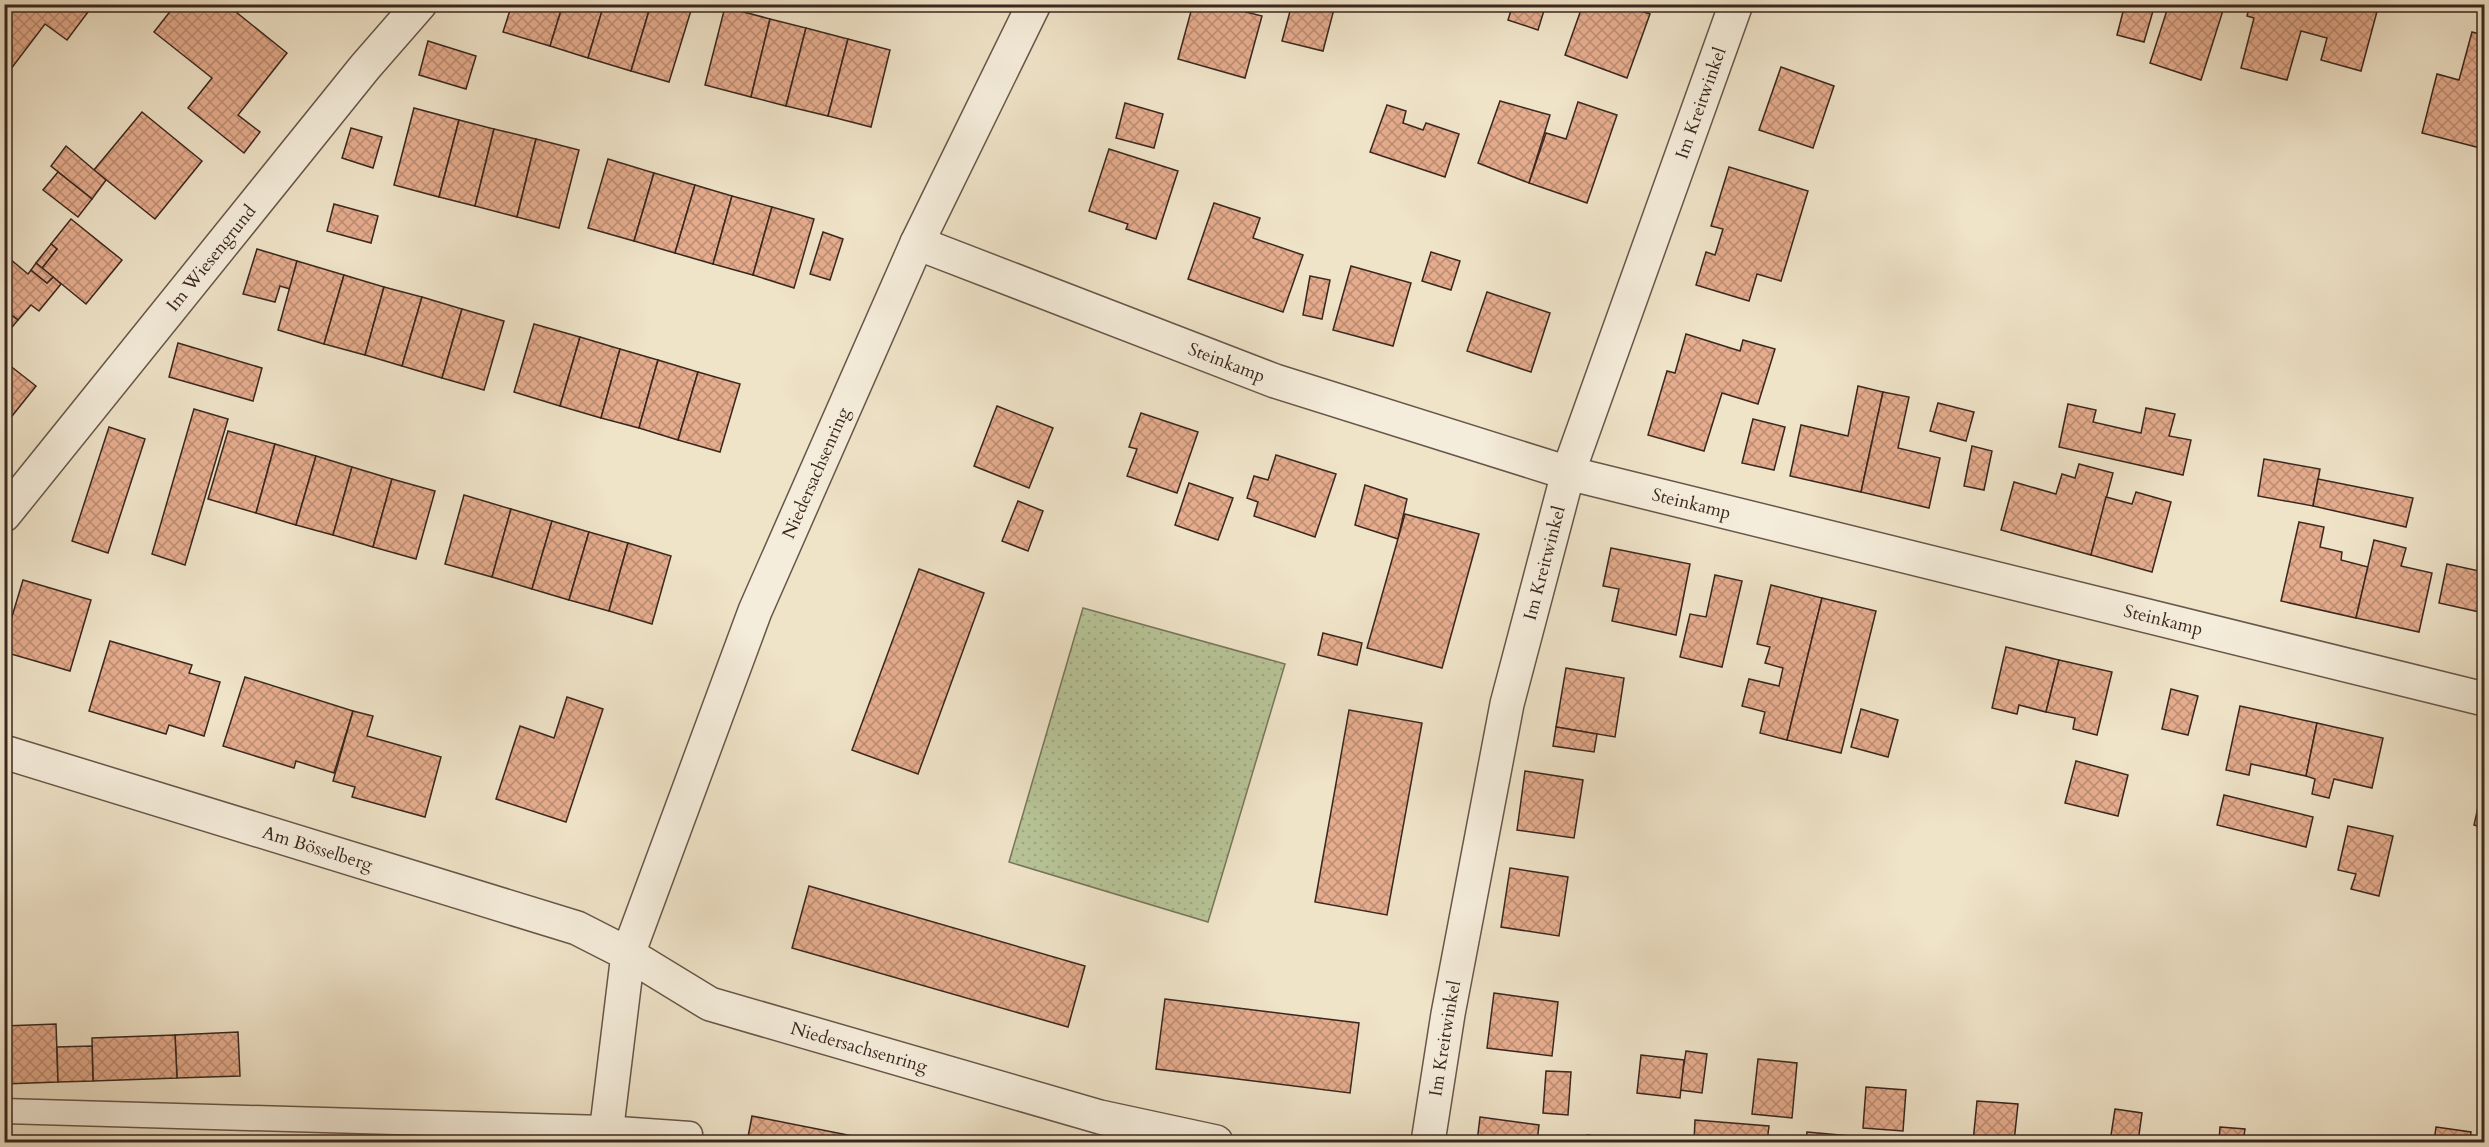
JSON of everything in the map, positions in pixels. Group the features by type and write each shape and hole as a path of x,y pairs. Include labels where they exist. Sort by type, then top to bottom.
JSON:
{"street":[{"name":"Im Wiesengrund","path":"4,515 365,67 420,4"},
{"name":"Niedersachsenring","path":"605,1136 628,954 755,611 917,243 1034,4"},
{"name":"Im Kreitwinkel","path":"1428,1143 1448,1014 1507,704 1568,473 1736,4"},
{"name":"Steinkamp","path":"917,243 1275,381 1568,473 2484,699"},
{"name":"Am Bösselberg","path":"4,752 577,928 628,954"},
{"name":"Niedersachsenring","path":"628,954 710,1004 1100,1117 1216,1143"}],"lane":[{"path":"4,1111 605,1136 690,1134"}],"green space":[{"path":"1083,608 1285,664 1208,922 1009,862"}],"building":[{"path":"4,4 94,4 67,40 45,24 4,78"},
{"path":"176,4 226,4 287,53 238,115 260,132 244,153 188,108 212,78 154,32"},
{"path":"512,4 563,4 550,46 503,32"},
{"path":"563,4 604,4 588,58 550,46"},
{"path":"604,4 651,4 631,71 588,58"},
{"path":"651,4 693,4 669,82 631,71"},
{"path":"1193,4 1248,4 1246,12 1262,16 1245,78 1178,59"},
{"path":"1292,4 1315,4 1334,9 1323,51 1282,41"},
{"path":"1513,4 1546,4 1538,30 1508,20"},
{"path":"1583,4 1623,4 1650,14 1627,78 1565,55"},
{"path":"2125,4 2155,4 2144,42 2117,35"},
{"path":"2169,4 2225,4 2201,80 2150,63"},
{"path":"2250,4 2379,4 2361,71 2321,60 2327,38 2301,31 2287,80 2241,68 2254,18 2247,16"},
{"path":"725,7 770,19 751,97 705,85"},
{"path":"770,19 806,28 786,106 751,97"},
{"path":"806,28 848,39 828,116 786,106"},
{"path":"2472,32 2484,35 2484,149 2422,133 2437,74 2459,80"},
{"path":"848,39 890,50 871,127 828,116"},
{"path":"428,41 476,56 466,89 419,75"},
{"path":"1781,67 1834,86 1813,148 1759,130"},
{"path":"1500,101 1550,115 1529,183 1478,163"},
{"path":"1578,102 1617,115 1587,203 1529,183 1546,133 1566,139"},
{"path":"1125,103 1163,114 1154,148 1116,138"},
{"path":"1387,105 1406,111 1403,123 1423,130 1426,123 1459,134 1445,177 1370,152"},
{"path":"414,108 459,120 439,197 394,185"},
{"path":"142,112 202,161 155,219 94,170"},
{"path":"459,120 494,129 475,206 439,197"},
{"path":"351,128 382,137 373,168 342,158"},
{"path":"494,129 536,139 517,217 475,206"},
{"path":"536,139 579,150 559,228 517,217"},
{"path":"66,146 106,180 92,199 51,166"},
{"path":"1109,149 1178,171 1156,239 1126,229 1128,224 1089,211"},
{"path":"608,159 654,173 634,241 588,228"},
{"path":"1729,167 1808,191 1781,281 1757,274 1749,301 1696,285 1706,252 1715,255 1723,229 1711,226"},
{"path":"58,172 92,199 78,217 43,190"},
{"path":"654,173 695,185 675,253 634,241"},
{"path":"695,185 732,196 713,264 675,253"},
{"path":"732,196 772,207 753,275 713,264"},
{"path":"1214,203 1260,218 1253,238 1303,255 1283,312 1188,279"},
{"path":"334,204 378,216 371,243 327,231"},
{"path":"772,207 814,219 794,288 753,275"},
{"path":"71,219 122,260 86,304 42,268 57,249 51,244"},
{"path":"823,232 843,239 830,280 810,274"},
{"path":"51,244 57,249 42,268 36,263"},
{"path":"257,249 297,261 290,289 280,286 275,302 243,294"},
{"path":"1431,252 1460,261 1451,290 1422,281"},
{"path":"4,254 28,274 31,270 47,283 53,277 61,284 39,311 31,305 18,320 4,309"},
{"path":"297,261 344,275 324,344 278,330"},
{"path":"36,263 53,277 47,283 31,270"},
{"path":"1351,266 1411,283 1393,346 1333,330"},
{"path":"344,275 384,287 365,355 324,344"},
{"path":"1310,276 1330,280 1322,319 1303,315"},
{"path":"384,287 422,297 402,366 365,355"},
{"path":"1487,292 1550,313 1531,372 1467,351"},
{"path":"422,297 462,309 442,378 402,366"},
{"path":"462,309 504,321 484,390 442,378"},
{"path":"4,310 18,320 4,337"},
{"path":"534,324 580,337 560,406 514,392"},
{"path":"1686,334 1740,351 1743,340 1775,349 1758,404 1722,393 1704,451 1648,435 1667,371 1675,373"},
{"path":"580,337 620,349 601,418 560,406"},
{"path":"178,343 262,368 253,401 169,377"},
{"path":"620,349 658,360 639,428 601,418"},
{"path":"658,360 698,372 678,440 639,428"},
{"path":"4,361 36,386 4,426"},
{"path":"698,372 740,384 720,452 678,440"},
{"path":"1858,386 1883,392 1861,492 1790,476 1801,425 1848,436"},
{"path":"1883,392 1909,397 1898,448 1940,458 1929,508 1861,492"},
{"path":"1938,403 1974,412 1966,441 1930,431"},
{"path":"2068,404 2096,410 2093,422 2141,433 2146,408 2175,414 2169,436 2191,440 2183,475 2059,447"},
{"path":"997,406 1053,428 1029,488 974,466"},
{"path":"194,409 228,419 185,565 152,554"},
{"path":"1141,413 1198,432 1177,493 1127,476 1137,449 1129,447"},
{"path":"1753,419 1785,427 1774,470 1742,463"},
{"path":"109,427 145,439 108,553 72,541"},
{"path":"228,431 275,444 256,513 208,499"},
{"path":"275,444 316,456 296,525 256,513"},
{"path":"1972,446 1992,451 1984,490 1964,486"},
{"path":"1276,455 1336,474 1315,537 1254,516 1258,502 1247,498 1254,476 1268,480"},
{"path":"316,456 352,467 333,535 296,525"},
{"path":"2264,459 2320,469 2313,506 2258,496"},
{"path":"2079,464 2113,473 2091,555 2001,530 2014,482 2056,494 2062,474 2075,478"},
{"path":"352,467 392,479 373,547 333,535"},
{"path":"392,479 435,491 416,559 373,547"},
{"path":"2318,479 2413,498 2406,527 2313,506"},
{"path":"1189,483 1233,498 1218,540 1175,525"},
{"path":"1365,485 1407,499 1398,539 1355,525"},
{"path":"2136,492 2171,502 2152,572 2091,555 2106,497 2132,504"},
{"path":"464,495 511,509 492,577 445,564"},
{"path":"1018,501 1043,511 1028,551 1002,541"},
{"path":"511,509 552,521 532,589 492,577"},
{"path":"1405,514 1479,534 1442,668 1367,648"},
{"path":"552,521 589,532 569,600 532,589"},
{"path":"2299,522 2324,527 2320,547 2342,552 2341,560 2368,567 2356,618 2281,601"},
{"path":"589,532 628,543 609,611 569,600"},
{"path":"2374,540 2406,548 2401,566 2432,573 2419,632 2356,618"},
{"path":"628,543 671,556 652,624 609,611"},
{"path":"1611,548 1690,564 1676,635 1612,621 1619,589 1603,586"},
{"path":"2447,564 2484,572 2484,613 2439,603"},
{"path":"919,569 984,593 918,774 852,750"},
{"path":"1715,575 1742,581 1722,667 1680,657 1690,614 1706,617"},
{"path":"23,580 91,600 70,671 4,652 4,643"},
{"path":"1771,585 1822,598 1787,740 1760,733 1765,712 1742,706 1749,679 1779,686 1783,668 1765,663 1770,647 1757,644"},
{"path":"1822,598 1876,611 1841,753 1787,740"},
{"path":"1323,633 1362,643 1357,665 1318,655"},
{"path":"110,641 192,665 189,673 220,682 204,736 169,725 166,734 89,711"},
{"path":"2006,647 2059,660 2046,712 2019,705 2017,714 1992,708"},
{"path":"2059,660 2112,672 2097,735 2073,729 2075,718 2046,712"},
{"path":"1566,668 1624,678 1615,737 1556,727"},
{"path":"245,677 353,711 334,773 296,761 294,768 223,746"},
{"path":"2171,689 2198,696 2188,735 2162,729"},
{"path":"567,697 603,709 566,822 496,799 520,726 554,738"},
{"path":"2240,706 2317,723 2306,776 2251,764 2249,775 2226,770"},
{"path":"1861,709 1898,720 1888,757 1851,747"},
{"path":"1349,710 1422,723 1387,915 1315,902"},
{"path":"353,711 373,716 367,736 441,757 425,817 352,797 355,787 333,781"},
{"path":"2317,723 2383,738 2372,788 2334,779 2329,798 2312,794 2315,779 2306,776"},
{"path":"1556,727 1597,734 1594,752 1553,746"},
{"path":"2076,761 2128,775 2118,816 2065,803"},
{"path":"1525,771 1583,780 1574,838 1517,830"},
{"path":"2484,781 2484,828 2474,825"},
{"path":"2224,795 2313,817 2306,847 2217,825"},
{"path":"2348,826 2393,836 2379,896 2351,889 2356,874 2338,870"},
{"path":"1510,868 1568,877 1559,936 1501,927"},
{"path":"809,886 1085,966 1068,1027 792,948"},
{"path":"1494,993 1558,1002 1552,1056 1487,1048"},
{"path":"1165,999 1359,1023 1350,1093 1156,1069"},
{"path":"56,1024 58,1082 4,1084 4,1026"},
{"path":"238,1032 240,1076 177,1078 175,1035"},
{"path":"175,1035 177,1078 93,1081 92,1038"},
{"path":"92,1046 93,1081 58,1082 57,1047"},
{"path":"1686,1051 1707,1054 1702,1093 1680,1090"},
{"path":"1641,1055 1684,1060 1680,1098 1637,1093"},
{"path":"1758,1059 1797,1063 1792,1118 1752,1114"},
{"path":"1546,1071 1571,1072 1568,1115 1543,1113"},
{"path":"1866,1087 1906,1090 1903,1131 1863,1128"},
{"path":"1977,1101 2018,1104 2014,1142 1973,1142"},
{"path":"2115,1109 2142,1113 2138,1142 2110,1142"},
{"path":"752,1116 883,1142 747,1142"},
{"path":"1480,1117 1539,1125 1537,1142 1477,1142"},
{"path":"1695,1120 1769,1126 1767,1142 1694,1142"},
{"path":"2220,1127 2245,1129 2243,1142 2219,1142"},
{"path":"2436,1127 2471,1132 2470,1142 2434,1142"},
{"path":"1807,1132 1883,1139 1882,1142 1806,1142"},
{"path":"1587,1135 1647,1142 1586,1142"}]}
